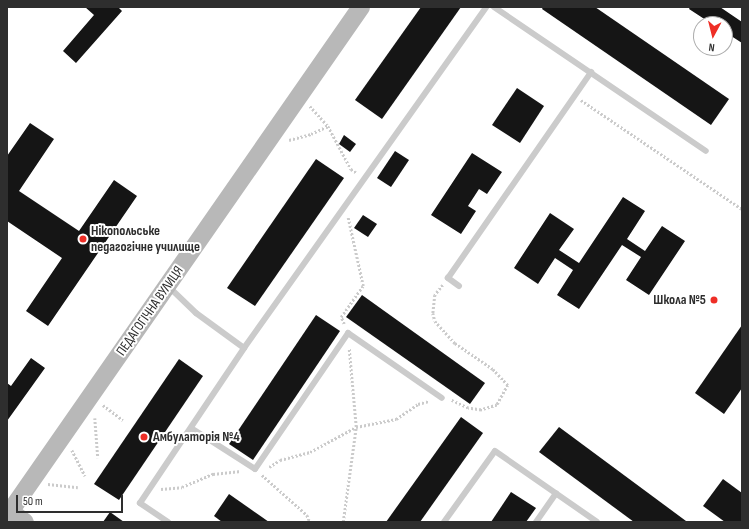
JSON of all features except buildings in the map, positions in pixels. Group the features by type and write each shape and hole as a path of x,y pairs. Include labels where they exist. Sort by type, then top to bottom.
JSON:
{"main road":[{"name":"ПЕДАГОГІЧНА ВУЛИЦЯ","path":"8,512 64,434 361,7"},
{"path":"8,512 25,522"}],"lane":[{"path":"168,522 140,502 244,348 486,7"},
{"path":"494,7 706,151"},
{"path":"459,286 448,278 591,72"},
{"path":"167,286 196,313 244,348"},
{"path":"191,428 255,469 348,333 442,398"},
{"path":"444,522 495,451 597,522"},
{"path":"536,522 556,493"}],"path":[{"path":"300,95 328,126 351,169 365,178"},
{"path":"574,96 742,209"},
{"path":"263,148 311,134 328,126"},
{"path":"343,522 356,428 348,333 341,317 363,286 345,206"},
{"path":"150,488 164,490 173,489 213,474 269,467 280,460 310,452 356,428 396,418 418,404 442,398 480,410 496,405 508,386 493,369 455,343 435,321 432,313 435,295 448,278"},
{"path":"98,385 94,398 124,420"},
{"path":"95,413 98,458"},
{"path":"64,434 85,476"},
{"path":"255,469 307,515 310,522"},
{"path":"30,482 78,487"}],"place":[{"name":"Нікопольське педагогічне училище","path":"83,239"},
{"name":"Школа №5","path":"714,300"},
{"name":"Амбулаторія №4","path":"144,437"}]}
